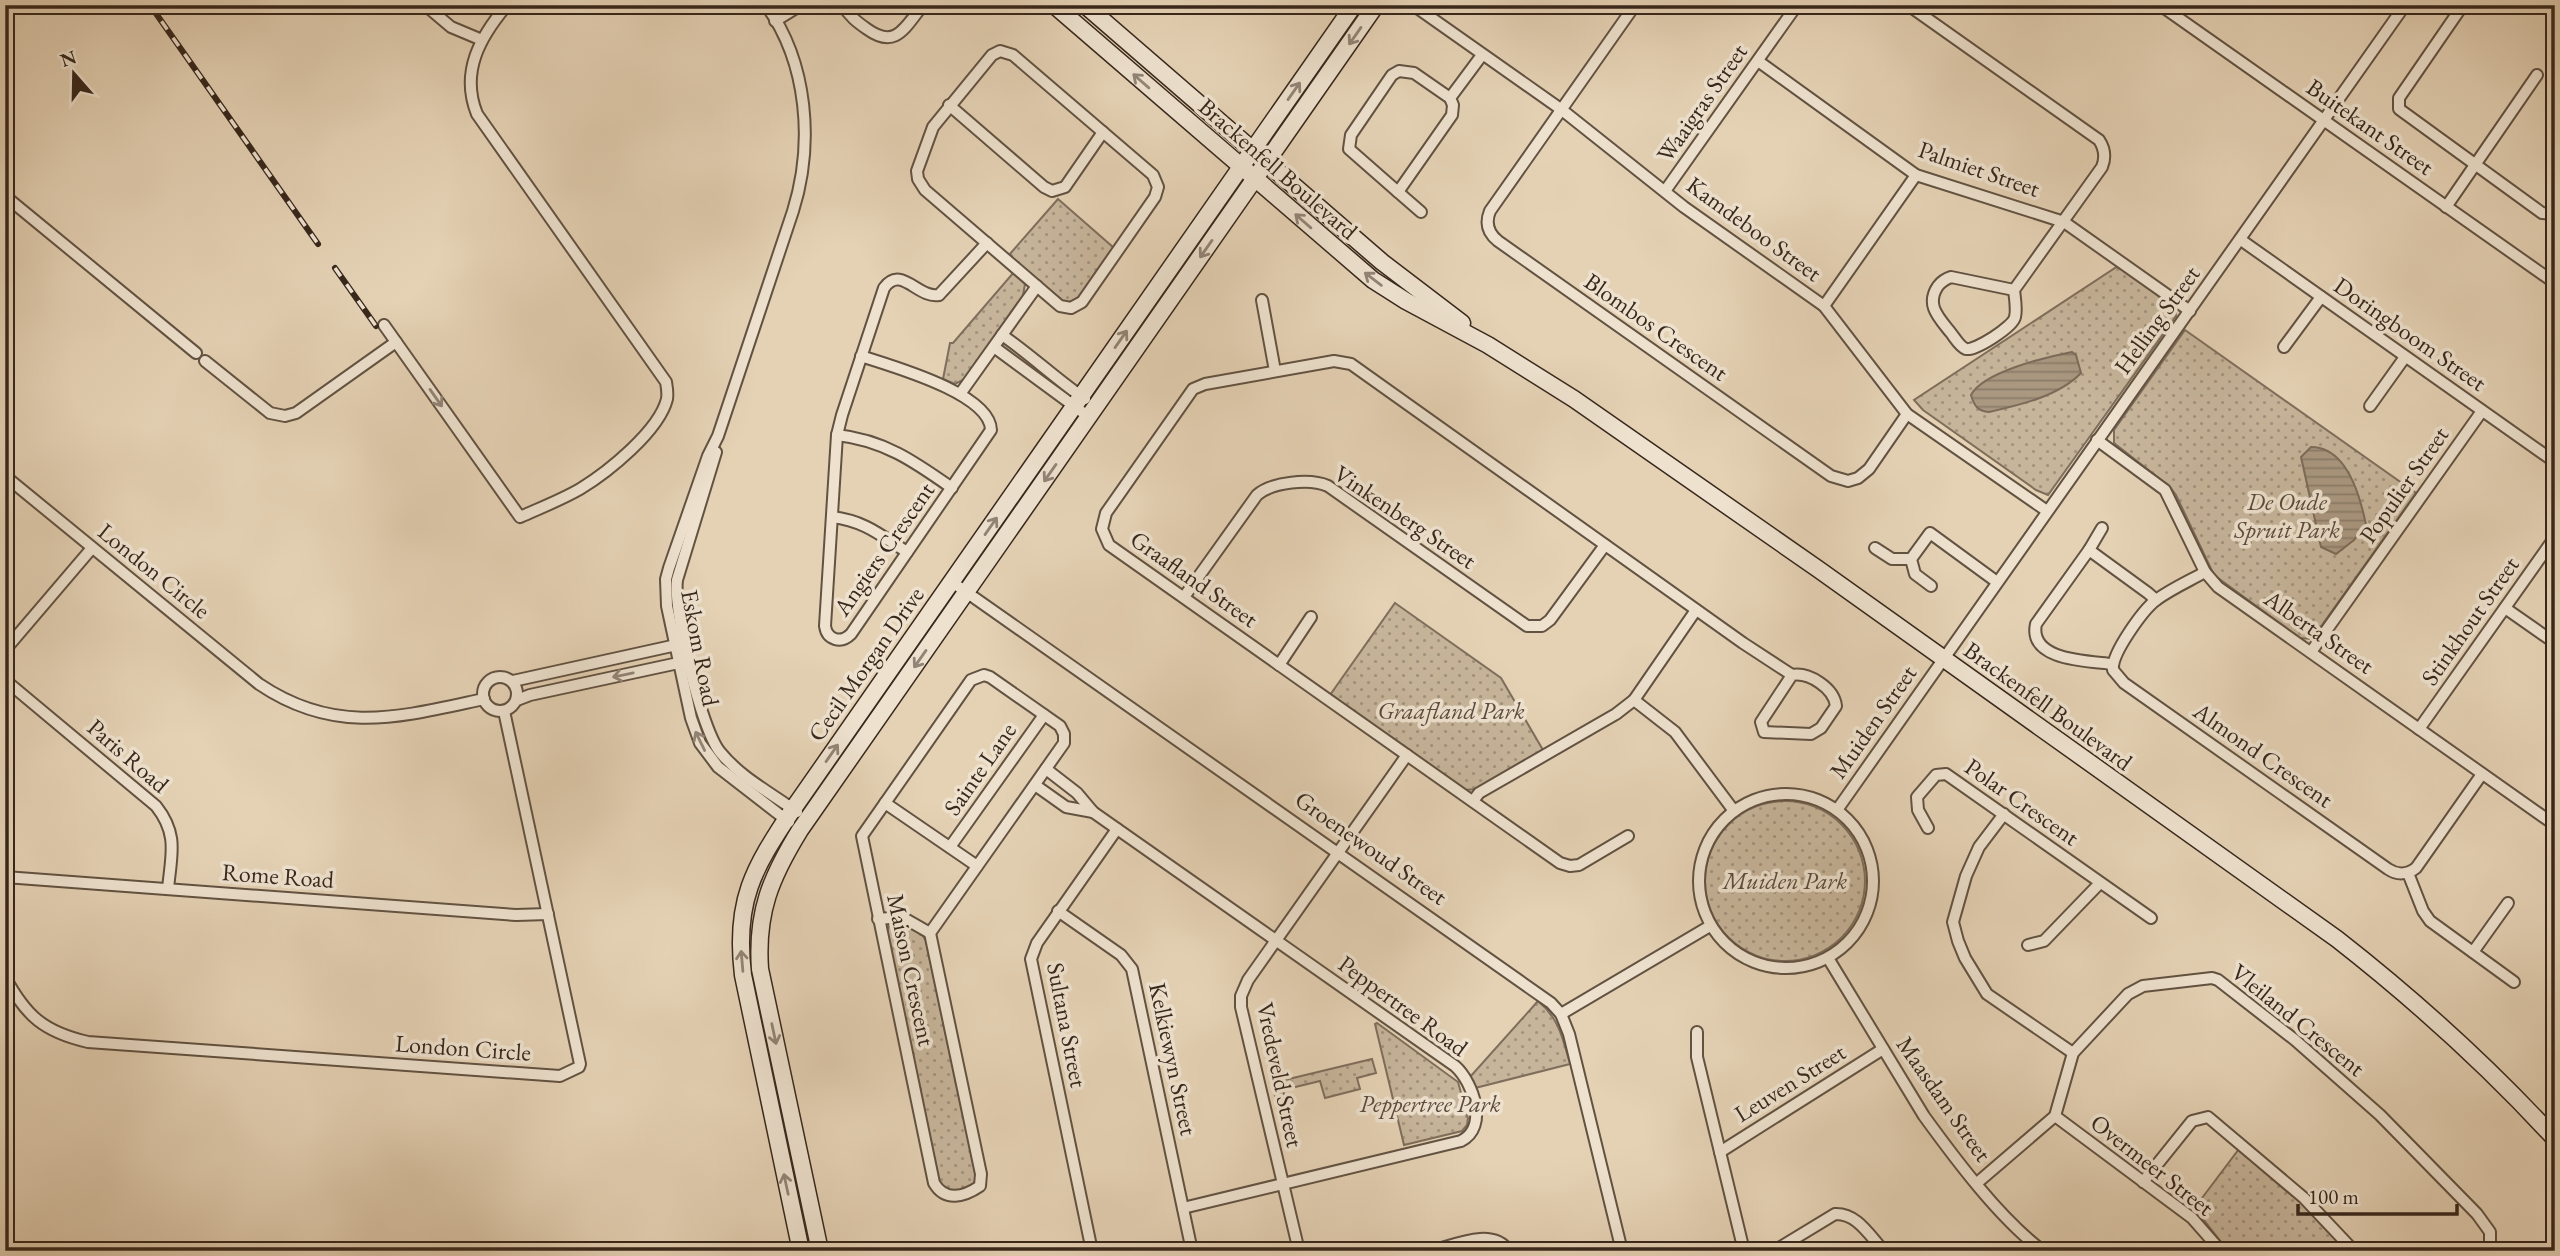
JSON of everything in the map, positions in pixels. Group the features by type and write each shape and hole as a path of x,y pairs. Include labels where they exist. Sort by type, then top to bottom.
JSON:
{"street":[{"path":"425,5 451,27 482,40"},
{"path":"384,325 520,517 580,489 608,468 645,435 656,422 667,399 666,383 477,114 470,82 475,54 507,5"},
{"path":"773,11 801,5"},
{"path":"843,5 857,22 878,37 886,39 897,36 923,5"},
{"name":"Brackenfell Boulevard","path":"1054,5 1373,280 1488,345 1583,405 2308,918 2366,962 2479,1061 2555,1139"},
{"name":"Brackenfell Boulevard","path":"1085,5 1382,262 1488,345"},
{"path":"1259,156 1354,5"},
{"path":"1259,156 1377,5"},
{"name":"Kamdeboo Street","path":"1413,5 1562,110 1665,191 1824,306 1906,414 2047,511"},
{"name":"Blombos Crescent","path":"1635,5 1490,211 1488,228 1493,237 1831,476 1849,481 1864,474 1906,414"},
{"name":"Waaigras Street","path":"1665,191 1797,5"},
{"path":"1908,5 2102,144 2105,158 2102,167 2014,290 2016,315 2013,322 1971,349 1960,345 1932,304 1934,292 1944,280 1951,277 2014,290"},
{"name":"Buitekant Street","path":"2160,5 2555,282"},
{"path":"2463,5 2400,95 2398,105 2401,112 2542,213 2555,214"},
{"name":"Helling Street","path":"1944,659 2404,6"},
{"name":"Eskom Road","path":"773,11 794,61 800,84 804,124 802,170 796,203 718,436 714,460 677,580 676,604 695,732 709,758 718,767 804,825"},
{"path":"1005,51 1103,132 1153,175 1157,182 1157,193 1079,305 1072,308 1063,307 1037,286 922,187 918,179 917,171 933,127 992,55 1005,51"},
{"path":"1450,98 1482,55"},
{"name":"Palmiet Street","path":"1758,61 1916,175 2064,222 2190,311"},
{"path":"1398,192 1452,115 1453,105 1450,98 1410,71 1399,71 1392,75 1350,138 1351,152 1421,212"},
{"path":"2446,206 2537,75"},
{"path":"949,105 1052,191 1065,187 1103,132"},
{"name":"Cecil Morgan Drive","path":"801,1251 747,999 740,937 743,907 750,880 768,845 789,814 1242,168 1259,156"},
{"name":"Cecil Morgan Drive","path":"820,1251 760,969 761,917 769,887 804,825 1254,179 1259,156"},
{"path":"1824,306 1916,175"},
{"path":"5,196 196,353"},
{"name":"Doringboom Street","path":"2241,240 2555,462"},
{"name":"Angiers Crescent","path":"862,356 938,382 960,394 986,414 991,430 848,637 840,640 831,638 825,626 837,435 862,356 884,288 896,279 905,280 929,296 939,295 987,243"},
{"path":"960,394 1037,286"},
{"path":"2284,347 2321,297"},
{"path":"1262,300 1275,371"},
{"path":"1002,335 1044,365 1078,402"},
{"path":"205,361 270,413 285,416 296,413 396,342"},
{"path":"994,347 1035,378 1092,411"},
{"path":"2370,406 2405,357"},
{"name":"Graafland Street","path":"1628,836 1583,864 1565,865 1109,545 1103,534 1103,518 1193,389 1205,384 1334,361 1351,364 1792,676"},
{"path":"1035,378 1044,365"},
{"name":"Populier Street","path":"2311,652 2482,411"},
{"path":"837,435 852,436 902,454 952,488"},
{"name":"Alberta Street","path":"2098,440 2165,490 2205,572 2223,591 2555,825"},
{"name":"London Circle","path":"5,476 260,684 293,704 365,719 407,715 484,699"},
{"name":"Vinkenberg Street","path":"1184,597 1257,495 1270,487 1305,481 1317,481 1328,486 1527,626 1542,626 1550,620 1605,545"},
{"path":"832,517 849,519 871,527 907,552"},
{"path":"2102,528 2038,621 2035,635 2038,642 2059,657 2112,664 2115,655 2156,600 2205,572"},
{"path":"1911,559 1930,533 1997,582"},
{"name":"Stinkhout Street","path":"2419,729 2555,537"},
{"path":"5,650 92,548"},
{"path":"1875,548 1892,559 1911,559"},
{"path":"2089,550 2156,600"},
{"path":"1911,559 1915,574 1931,586"},
{"name":"Groenewoud Street","path":"952,582 1524,982 1561,1014"},
{"path":"2505,608 2555,643"},
{"path":"1473,801 1479,793 1616,714 1633,700 1696,610"},
{"path":"1279,665 1311,617"},
{"path":"513,681 518,692 513,706 504,711 493,710 484,699 485,686 497,676 513,681 680,644"},
{"name":"Muiden Street","path":"1837,810 1944,659"},
{"path":"517,700 684,662"},
{"name":"Almond Crescent","path":"2112,664 2117,677 2146,699 2388,869 2397,874 2407,873"},
{"name":"Graafland Street","path":"1792,676 1809,676 1832,694 1836,706 1821,728 1811,734 1767,734 1761,730 1760,722 1792,676"},
{"name":"Maison Crescent","path":"975,677 990,677 1060,726 1065,738 1064,743 1046,769 930,933 981,1174 979,1186 970,1192 950,1197 939,1192 934,1183 862,835 975,677"},
{"name":"Paris Road","path":"5,680 156,806 166,819 172,836 168,889"},
{"path":"1633,700 1675,732 1734,811"},
{"name":"London Circle","path":"5,977 23,1007 48,1030 88,1042 560,1076 573,1071 580,1064 504,711"},
{"name":"Sainte Lane","path":"950,847 1044,715"},
{"name":"Vredeveld Street","path":"1299,1251 1241,1007 1241,996 1248,980 1407,755"},
{"path":"1046,769 1077,793 1093,812"},
{"name":"Polar Crescent","path":"1928,828 1918,810 1917,797 1940,774 1946,774 2151,918"},
{"path":"2482,774 2416,868 2407,873 2426,916 2514,982"},
{"path":"1035,785 1066,807 1093,812"},
{"path":"1775,795 1797,795 1818,800 1837,810 1849,821 1866,847 1871,862 1873,886 1868,909 1862,924 1847,943 1828,958 1807,966 1785,969 1762,966 1742,957 1724,943 1710,926 1700,900 1698,873 1710,838 1734,811 1754,800 1775,795"},
{"name":"Sainte Lane","path":"885,803 977,866"},
{"name":"Peppertree Road","path":"1093,812 1458,1069 1469,1086 1476,1121 1471,1133 1461,1141 1183,1208"},
{"path":"2004,814 1979,847 1966,876 1953,922 1958,942 1987,994 2073,1053"},
{"name":"Sultana Street","path":"1092,1251 1031,964 1034,948 1117,830"},
{"name":"Rome Road","path":"5,877 507,914 548,914"},
{"path":"2028,945 2044,941 2100,883"},
{"path":"2473,952 2508,902"},
{"name":"Kelkiewyn Street","path":"1058,911 1121,955 1132,969 1192,1251"},
{"path":"878,919 902,918 930,933"},
{"path":"1622,1251 1569,1034 1561,1014 1710,926"},
{"name":"Maasdam Street","path":"1828,958 1924,1116 1977,1183 2008,1218 2043,1251"},
{"name":"Vleiland Crescent","path":"2055,1116 2073,1053 2133,991 2143,986 2205,977 2218,980 2295,1040 2380,1115 2477,1214 2490,1232 2490,1251"},
{"path":"1697,1032 1697,1057 1744,1251"},
{"name":"Leuven Street","path":"1720,1152 1883,1049"},
{"path":"1977,1183 2055,1116"},
{"name":"Overmeer Street","path":"2055,1116 2192,1218 2221,1251"},
{"path":"2143,1182 2192,1121 2208,1117 2304,1198 2354,1251"},
{"path":"1773,1251 1835,1214 1853,1217 1884,1251"},
{"path":"1432,1251 1488,1238 1501,1242 1509,1251"}],"green space":[{"path":"1058,199 1114,248 1076,301 1070,304 1009,255"},
{"path":"2118,266 2175,306 2176,316 2048,495 2036,490 1923,410 1914,400"},
{"path":"1014,272 1025,284 1023,295 965,379 955,384 943,379 950,343 953,343"},
{"name":"De Oude Spruit Park","path":"2185,330 2416,493 2312,639 2300,638 2214,575 2170,487 2114,443 2114,430"},
{"name":"Graafland Park","path":"1395,603 1501,678 1543,750 1477,789 1465,790 1330,695"},
{"name":"Muiden Park","path":"1785,801 1816,807 1842,824 1859,850 1865,881 1859,912 1842,938 1816,955 1785,961 1754,955 1728,938 1711,912 1705,881 1711,850 1728,824 1754,807"},
{"path":"904,923 926,941 976,1176 974,1184 965,1189 947,1189 939,1182 887,934 889,925"},
{"path":"1538,1001 1556,1022 1570,1064 1475,1088 1470,1077"},
{"name":"Peppertree Park","path":"1375,1024 1458,1082 1468,1118 1462,1131 1404,1145"},
{"path":"1372,1059 1376,1073 1357,1078 1360,1089 1325,1098 1320,1081 1283,1090 1294,1136 1285,1138 1272,1083"},
{"path":"2239,1149 2294,1194 2349,1251 2228,1251 2193,1210"}],"shaded area":[{"path":"2072,352 2076,355 2081,373 2062,388 2026,403 1989,412 1979,409 1974,402 1971,395 1988,379 2016,367"},
{"path":"2311,447 2323,449 2343,464 2355,487 2366,525 2354,540 2336,554 2321,547 2301,457"}],"railway":[{"path":"150,5 318,244"},
{"path":"335,268 376,326"}]}
